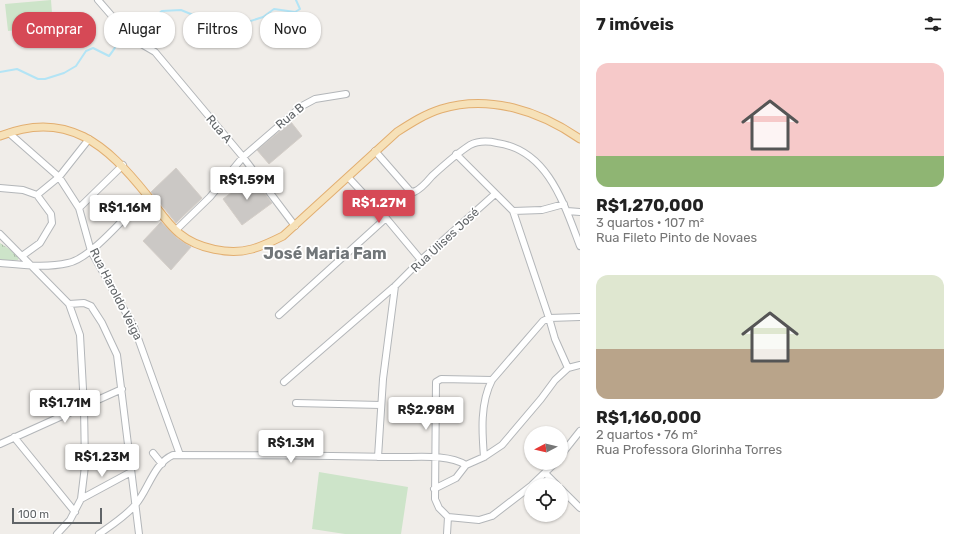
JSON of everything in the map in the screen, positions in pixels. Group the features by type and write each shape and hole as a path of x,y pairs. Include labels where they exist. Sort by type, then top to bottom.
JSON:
{"main road":[{"path":"0,136 35,127 50,127 72,132 90,139 123,165 180,235 206,248 232,250 251,249 268,244 295,226 397,132 418,119 441,109 472,104 501,105 529,112 564,128 580,139"}],"street":[{"name":"Rua A","path":"98,0 131,38 156,52 243,157 295,226"},
{"name":"Rua B","path":"176,230 210,197 243,157 307,102 346,94"},
{"name":"Rua Haroldo Veiga","path":"9,133 59,177 79,208 91,251 134,327 180,455"},
{"path":"37,195 59,177 90,139"},
{"path":"375,151 410,191 417,190 456,154 472,144 487,141 507,144 521,149 544,170 564,204 580,246"},
{"path":"456,154 512,211 549,318 554,339 568,368"},
{"path":"79,208 123,165"},
{"path":"348,177 386,218 421,260"},
{"path":"0,188 23,190 37,195 51,214 52,223 40,244 22,256"},
{"name":"Rua Ulises José","path":"284,382 395,286 421,260 495,194"},
{"path":"0,264 30,265 69,263 91,251 147,195"},
{"path":"512,211 542,210 564,204"},
{"path":"567,211 580,212"},
{"path":"279,315 386,218"},
{"path":"0,234 69,304 80,335 84,407 85,466 81,499 75,512 57,534"},
{"path":"378,456 381,405 395,286"},
{"path":"69,304 84,303 91,306 102,323 117,355 139,534"},
{"path":"484,457 484,401 486,391 492,380 534,329 549,318 580,317"},
{"path":"434,489 456,478 466,465 484,457 509,438 555,380 568,368 580,365"},
{"path":"492,380 438,380 436,382 435,499 439,508 448,517 479,520 492,516 524,492"},
{"path":"0,444 122,389"},
{"path":"296,403 381,405"},
{"path":"568,446 580,431"},
{"path":"14,438 75,512"},
{"path":"153,453 162,464"},
{"path":"99,534 136,504 167,457 180,455 378,456 458,460 466,465"},
{"path":"541,478 549,470"},
{"path":"81,499 131,472"},
{"path":"546,474 550,478"},
{"path":"568,496 580,508"},
{"path":"447,534 448,517"}],"green space":[{"path":"51,0 52,12 12,12 12,31 8,31 5,4"},
{"path":"0,243 20,256 18,260 0,261"},
{"path":"319,472 408,487 401,534 345,534 312,529"}],"building":[{"path":"291,122 302,136 269,164 257,150"},
{"path":"176,168 202,198 176,223 151,192"},
{"path":"252,177 272,203 242,225 223,199"},
{"path":"161,222 177,238 191,247 171,270 143,241"}],"waterway":[{"path":"0,72 17,69 38,79 45,79 64,73 76,66 86,51 93,48 109,56 131,25 139,19 157,15 162,11 181,10 198,17 213,28 226,29 263,17 274,9 295,12 300,9 296,0"}],"district":[{"name":"José Maria Fam","path":"325,253"}]}
